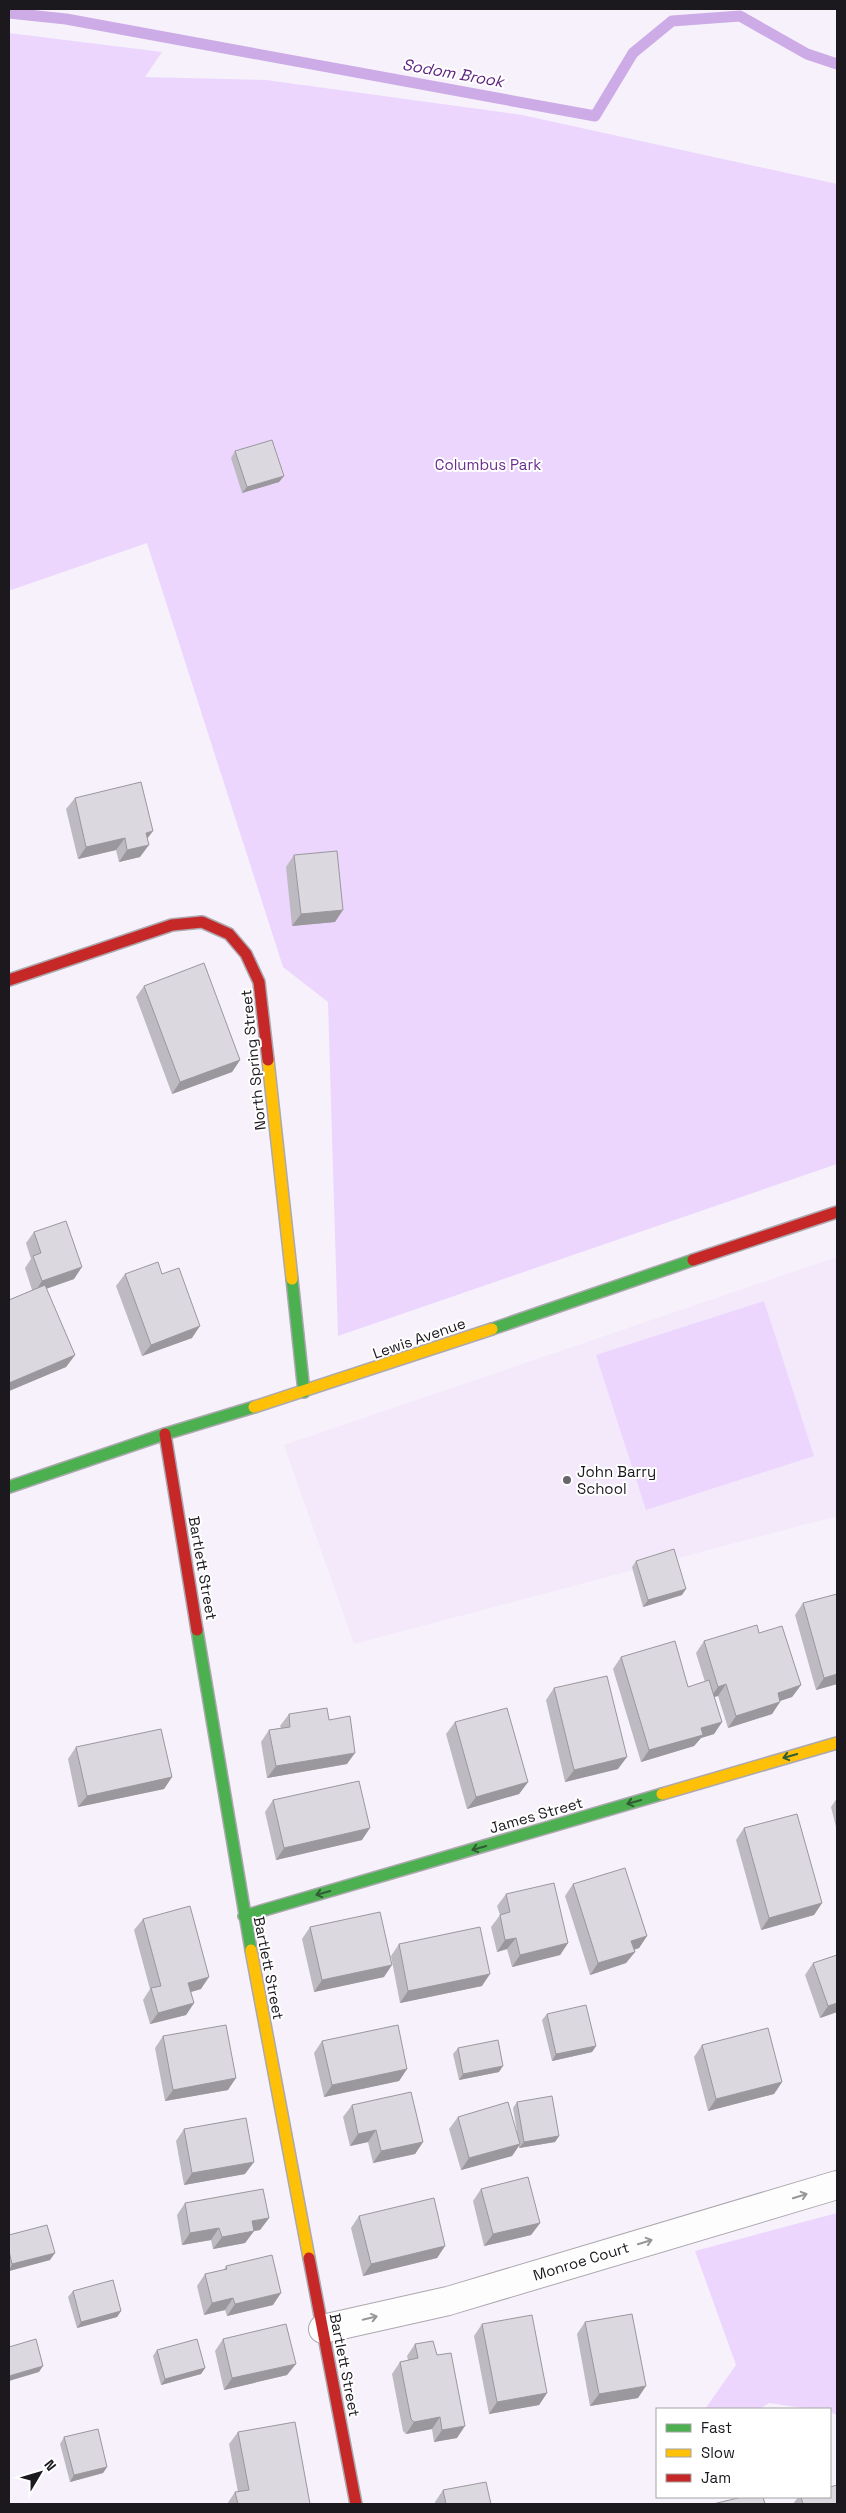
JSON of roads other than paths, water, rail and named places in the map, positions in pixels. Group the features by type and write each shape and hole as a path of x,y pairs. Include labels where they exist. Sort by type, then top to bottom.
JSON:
{"street":[{"name":"North Spring Street","path":"9,980 172,925 202,922 229,934 246,954 260,982 304,1392"},
{"name":"Lewis Avenue","path":"9,1487 165,1434 304,1392 837,1212"},
{"name":"Bartlett Street","path":"165,1434 244,1916 356,2504"},
{"name":"James Street","path":"244,1916 837,1743"},
{"name":"Monroe Court","path":"323,2329 448,2301 837,2185"}],"waterway":[{"name":"Sodom Brook","path":"9,13 66,19 595,116 633,53 672,21 740,16 807,54 837,64"}],"place":[{"name":"John Barry School","path":"567,1480"}],"park label":[{"name":"Columbus Park","path":"488,464"}]}
